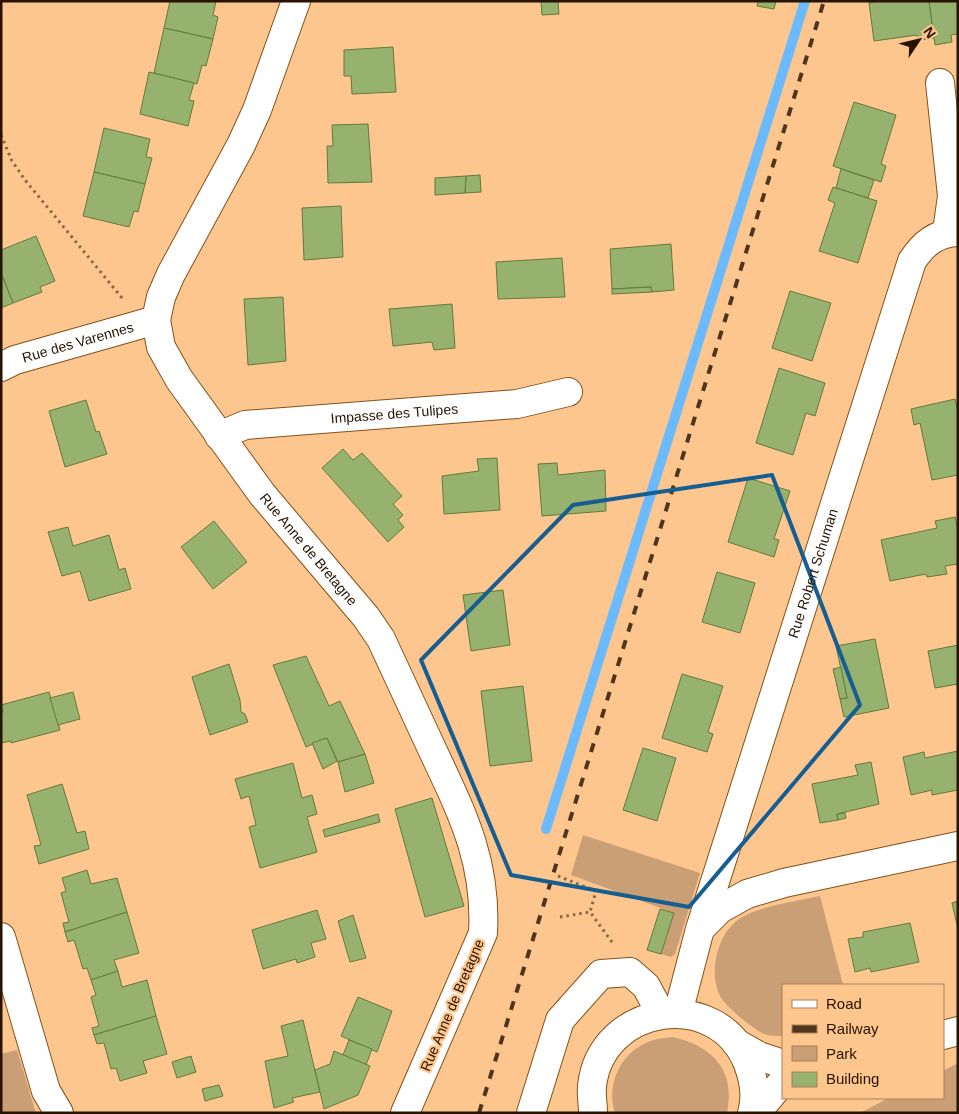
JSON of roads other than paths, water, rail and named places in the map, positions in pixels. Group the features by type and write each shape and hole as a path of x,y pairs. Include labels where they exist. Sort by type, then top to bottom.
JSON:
{"street":[{"name":"Rue Anne de Bretagne","path":"296,1 257,110 226,174 171,274 161,297 144,324 161,347 179,380 262,494 366,617 381,639 464,819 476,854 485,902 483,933 405,1113"},
{"name":"Rue Robert Schuman","path":"670,1014 700,929 912,261 927,242 952,232 952,196 940,83"},
{"name":"Rue des Varennes","path":"1,367 15,360 144,324"},
{"name":"Impasse des Tulipes","path":"219,436 245,425 517,404 568,392"},
{"path":"700,929 720,909 747,894 784,883 958,846"},
{"path":"1,936 46,1091 59,1113"},
{"path":"531,1113 560,1020 601,974 630,972 646,986 670,1014"},
{"path":"593,1113 592,1086 599,1060 614,1038 635,1022 670,1014 704,1019 727,1033 736,1043 744,1053 753,1078 754,1113"},
{"path":"944,1035 958,1032"},
{"path":"736,1043 782,1064"},
{"path":"754,1113 782,1082"}],"waterway":[{"path":"546,829 805,1"}],"railway":[{"path":"479,1113 824,1"}]}
